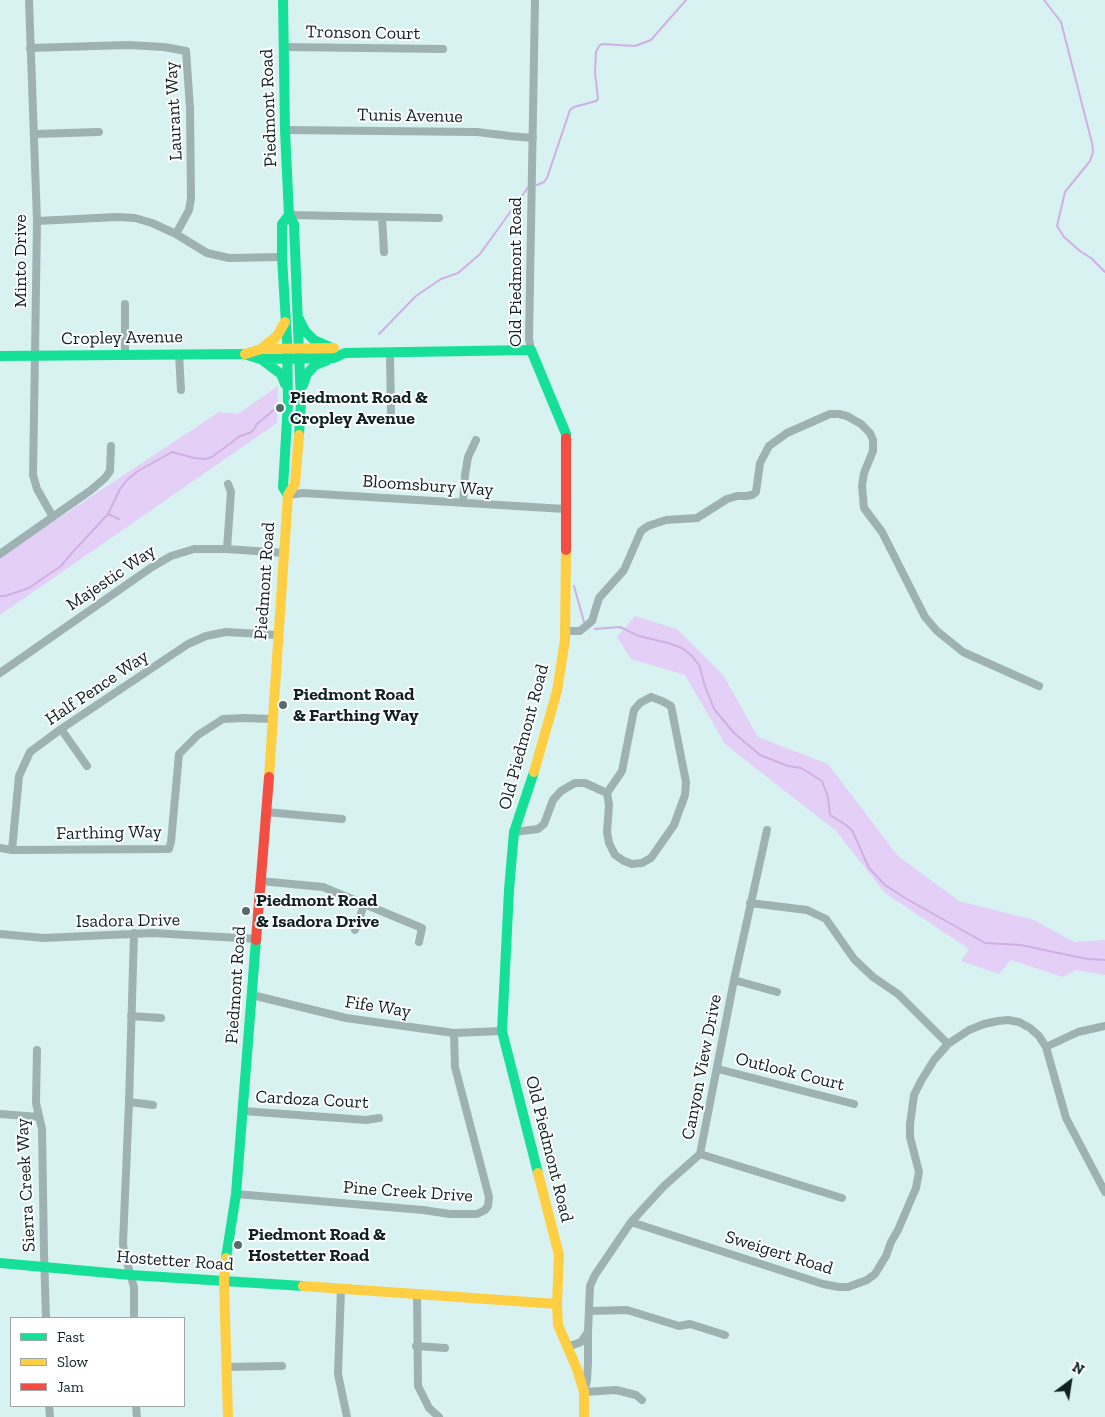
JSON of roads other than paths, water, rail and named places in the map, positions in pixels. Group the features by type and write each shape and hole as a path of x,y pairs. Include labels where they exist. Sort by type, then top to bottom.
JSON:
{"main road":[{"name":"Piedmont Road","path":"228,1417 224,1280 236,1194 266,812 288,495 295,484 301,391 294,224 289,215 285,130 283,0"},
{"name":"Piedmont Road","path":"288,495 283,487 288,389 282,224 289,215"},
{"path":"297,316 309,335 334,353 315,365 307,374 301,391"},
{"path":"286,319 277,336 260,354 281,374 288,389"},
{"name":"Cropley Avenue","path":"0,356 531,350"},
{"name":"Old Piedmont Road","path":"531,350 566,434 565,640 558,691 539,757 514,832 502,1031 559,1255 556,1304 558,1326 577,1369 584,1392 584,1417"},
{"name":"Hostetter Road","path":"0,1263 131,1275 556,1304"}],"street":[{"name":"Minto Drive","path":"29,0 36,221 36,355 33,475 37,489 53,517"},
{"name":"Old Piedmont Road","path":"531,350 529,339 535,0"},
{"name":"Laurant Way","path":"30,48 128,45 164,47 186,51 190,108 191,198 189,210 176,234"},
{"name":"Tronson Court","path":"283,46 443,49"},
{"name":"Tunis Avenue","path":"285,130 477,132 533,138"},
{"path":"34,134 99,132"},
{"path":"289,215 439,218"},
{"path":"36,221 117,217 134,218 152,223 176,234 207,254 229,258 282,257"},
{"path":"382,217 384,252"},
{"path":"125,304 125,354"},
{"path":"390,352 391,415"},
{"path":"179,354 181,390"},
{"path":"565,631 580,631 592,621 599,598 624,570 641,531 648,526 666,520 697,518 727,499 752,495 756,492 760,463 769,446 787,433 830,414 838,414 847,416 861,424 870,433 873,440 873,451 864,473 862,486 864,508 882,532 925,618 937,631 963,652 1039,686"},
{"path":"463,503 464,476 468,457 476,440"},
{"path":"0,554 91,490 105,478 110,471 111,446"},
{"path":"227,549 231,492 228,484"},
{"name":"Bloomsbury Way","path":"288,495 303,493 565,509"},
{"name":"Majestic Way","path":"0,673 152,567 172,556 194,549 284,553"},
{"name":"Half Pence Way","path":"12,850 19,776 30,752 188,644 206,636 226,632 278,635"},
{"path":"650,698 671,706 686,782 685,795 674,825 651,858 642,863 632,864 615,855 609,843 607,832 609,805 607,793 622,770 634,710 640,703 650,698"},
{"name":"Farthing Way","path":"0,848 12,850 169,849 179,754 198,735 223,719 272,719"},
{"path":"61,730 87,766"},
{"path":"514,832 538,829 544,824 553,800 561,791 575,783 584,783 607,793"},
{"path":"266,812 342,819"},
{"name":"Canyon View Drive","path":"584,1392 587,1380 590,1286 595,1275 631,1222 664,1186 700,1154 766,830"},
{"path":"260,882 323,887 422,928 420,942"},
{"path":"750,903 807,910 826,919 854,960 873,977 898,994 948,1044"},
{"path":"355,930 364,904"},
{"path":"134,933 123,1243 134,1287 134,1317"},
{"name":"Isadora Drive","path":"0,934 44,938 153,933 256,939"},
{"path":"734,980 777,992"},
{"name":"Fife Way","path":"252,995 346,1018 454,1033 502,1031"},
{"path":"131,1016 161,1018"},
{"name":"Sweigert Road","path":"631,1222 823,1284 848,1287 867,1280 876,1274 886,1256 916,1188 919,1172 910,1137 910,1124 914,1095 921,1081 934,1060 948,1044 976,1027 1008,1020 1019,1022 1030,1028 1040,1036 1046,1046 1066,1118 1105,1192"},
{"path":"1046,1046 1078,1032 1105,1026"},
{"name":"Pine Creek Drive","path":"236,1194 450,1214 477,1214 485,1210 488,1206 489,1197 455,1067 454,1033"},
{"name":"Sierra Creek Way","path":"37,1050 36,1103 42,1129 46,1317"},
{"name":"Outlook Court","path":"718,1069 854,1104"},
{"path":"129,1102 153,1105"},
{"name":"Cardoza Court","path":"243,1111 366,1120 379,1118"},
{"path":"0,1114 39,1117"},
{"path":"700,1154 842,1198"},
{"path":"341,1289 338,1374 347,1417"},
{"path":"417,1294 416,1346 418,1386 429,1408 439,1417"},
{"path":"590,1311 627,1310 679,1326 690,1324 725,1335"},
{"path":"567,1346 581,1342 588,1332"},
{"path":"416,1346 445,1348"},
{"path":"226,1367 282,1366"},
{"path":"584,1392 616,1390 636,1395 642,1400"}],"waterway":[{"path":"537,185 544,182 547,178 570,110 598,99 595,72 596,52 599,46 602,44 635,46 651,40 686,0"},
{"path":"1044,0 1061,22 1093,152 1090,161 1065,192 1057,226 1064,237 1091,258 1105,272"},
{"path":"379,334 416,296 441,279 458,273 480,254 529,186"},
{"path":"0,596 29,588 61,566 108,514 120,489 138,471 172,452 194,458 205,459 212,457 240,436 252,432 257,424 276,408"},
{"path":"108,514 119,519"},
{"path":"574,586 584,622"},
{"path":"595,629 620,627 639,636 682,648 692,656 699,665 714,709 734,733 760,755 788,766 801,768 822,781 828,797 830,815 852,830 869,868 885,885 905,898 985,943 1021,945 1088,959 1105,960"}],"place":[{"name":"Piedmont Road & Cropley Avenue","path":"280,408"},
{"name":"Piedmont Road & Farthing Way","path":"283,705"},
{"name":"Piedmont Road & Isadora Drive","path":"246,911"},
{"name":"Piedmont Road & Hostetter Road","path":"238,1245"}]}
